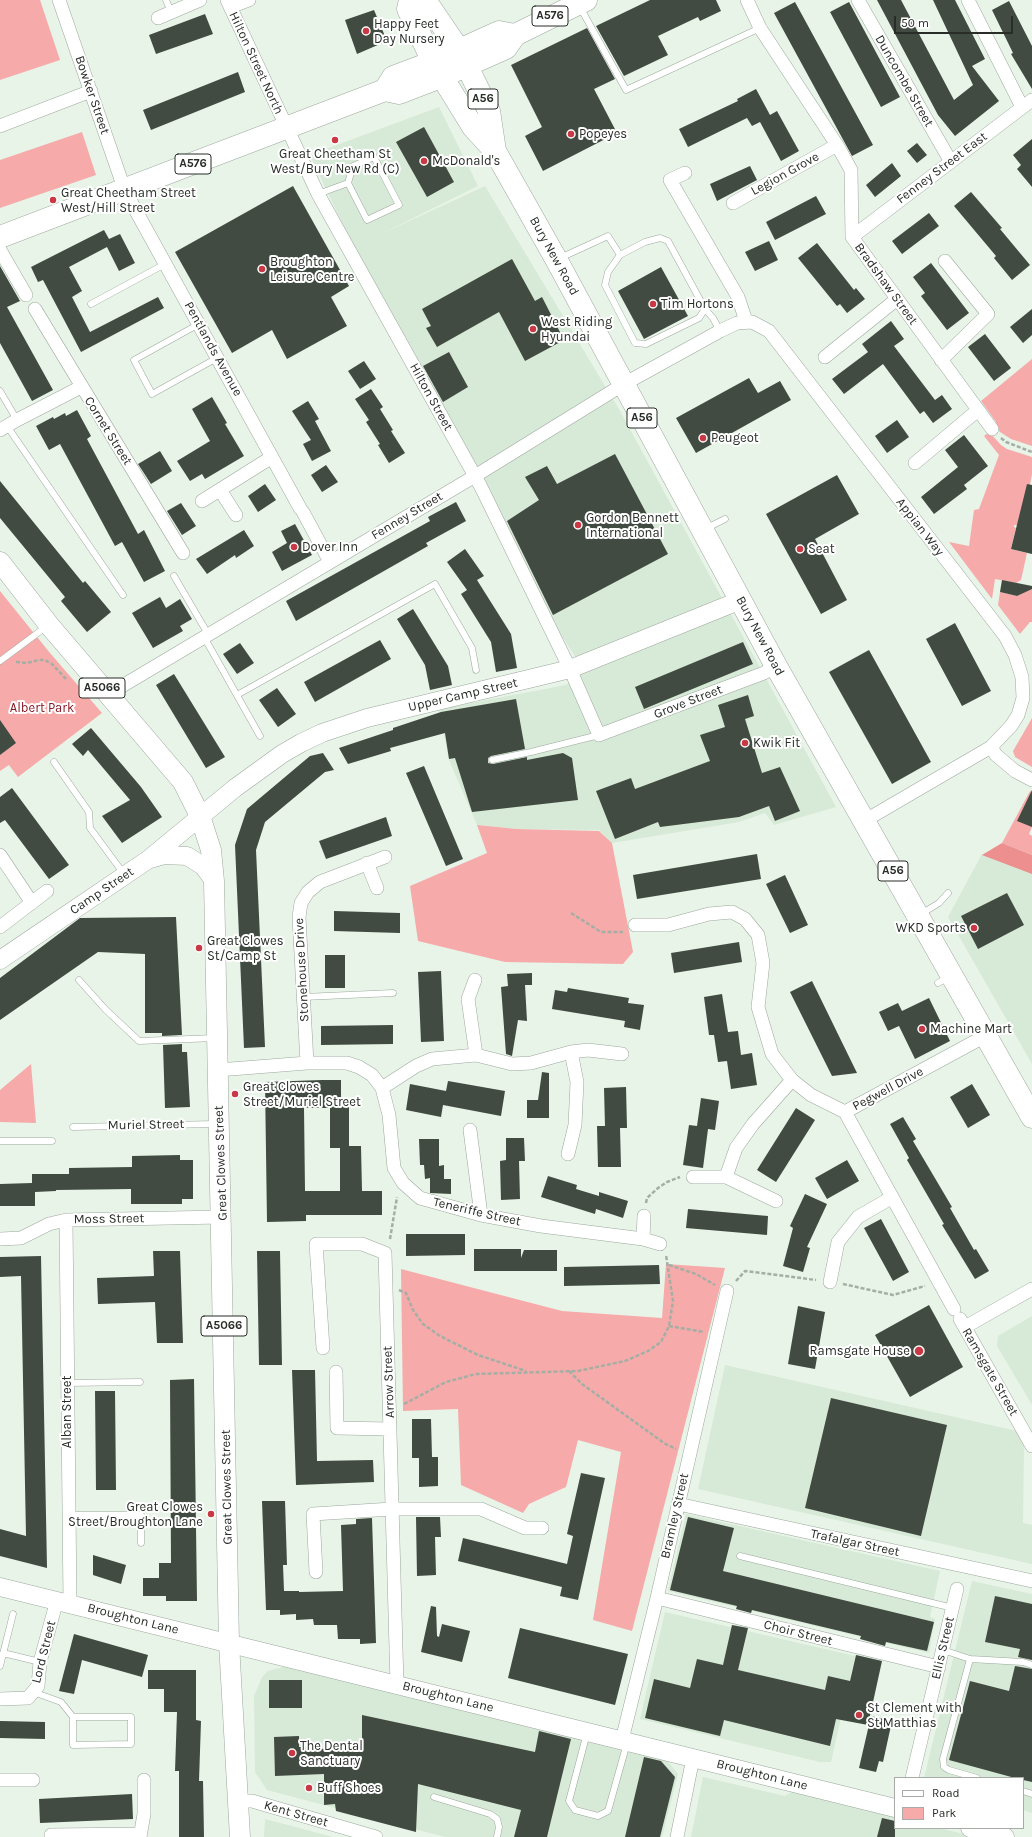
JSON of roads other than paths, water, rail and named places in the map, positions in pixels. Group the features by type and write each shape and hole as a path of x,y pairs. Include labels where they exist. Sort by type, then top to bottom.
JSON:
{"highway":[{"name":"Bury New Road","path":"410,0 408,9 438,69 473,127 495,151 556,259 776,666 918,916 945,979 987,1035 1030,1107"},
{"name":"Bury New Road","path":"425,0 463,58 489,110 495,151"},
{"name":"A576","path":"0,237 125,190 286,126 385,90 399,93 438,69 463,58 499,32 516,34 582,2"}],"main road":[{"name":"Great Clowes Street","path":"0,562 49,625 107,695 172,768 190,794 200,816 211,850 214,881 230,1643 240,1837"}],"street":[{"name":"Bowker Street","path":"59,0 125,190"},
{"path":"158,18 168,6 200,0"},
{"path":"228,3 249,0"},
{"name":"Bradshaw Street","path":"747,0 760,28 837,145 851,170 852,237 992,430"},
{"name":"Duncombe Street","path":"858,0 951,162"},
{"path":"968,0 1027,103"},
{"name":"Hilton Street North","path":"228,3 286,126"},
{"path":"0,126 91,91"},
{"name":"Fenney Street East","path":"852,237 1027,103"},
{"name":"Hilton Street","path":"286,126 318,194 475,476 570,669 599,735"},
{"name":"Legion Grove","path":"733,203 837,145"},
{"path":"624,384 720,331 737,323 746,321 738,297 670,180 685,173"},
{"name":"Pentlands Avenue","path":"125,190 330,562"},
{"path":"0,250 26,295"},
{"path":"941,360 988,314 945,261"},
{"path":"825,357 897,299"},
{"name":"Cornet Street","path":"35,309 81,388 183,552"},
{"name":"Appian Way","path":"746,321 758,324 769,331 1004,636 1027,676 1018,715 1011,726 991,747 864,822"},
{"name":"Fenney Street","path":"107,695 475,476 624,384"},
{"path":"8,425 81,388"},
{"path":"915,463 978,410"},
{"path":"202,501 272,457"},
{"path":"220,490 236,514"},
{"name":"Upper Camp Street","path":"200,816 282,754 322,733 367,718 570,669 740,600"},
{"name":"Grove Street","path":"599,735 764,673 776,666"},
{"path":"991,747 996,755 1015,771 1032,780"},
{"name":"Camp Street","path":"0,960 149,860 200,816"},
{"path":"0,855 32,903"},
{"path":"149,860 164,855 186,856 203,866 214,881"},
{"name":"Stonehouse Drive","path":"307,1063 299,917 301,902 308,892 320,882 385,856"},
{"path":"367,864 377,888"},
{"path":"0,927 47,891"},
{"name":"Pegwell Drive","path":"635,925 668,925 709,914 732,912 745,919 758,935 763,963 758,1007 772,1054 792,1080 811,1095 845,1112 987,1035"},
{"path":"475,980 468,999 476,1055"},
{"path":"382,1088 416,1066 432,1058 476,1055 494,1061 512,1064 531,1063 571,1052 588,1050 622,1054"},
{"path":"568,1154 575,1125 578,1082 571,1052"},
{"name":"Teneriffe Street","path":"218,1070 307,1063 347,1063 359,1067 372,1075 382,1088 389,1115 394,1168 403,1183 420,1198 481,1215 541,1226 643,1239 660,1244"},
{"path":"726,1177 736,1148 753,1124 792,1080"},
{"name":"Ramsgate Street","path":"845,1112 891,1198 1032,1446"},
{"path":"470,1130 481,1215"},
{"path":"693,1177 726,1177 776,1201"},
{"path":"830,1282 838,1242 858,1217 891,1198"},
{"path":"643,1239 644,1216"},
{"name":"Moss Street","path":"0,1239 21,1238 49,1224 66,1220 222,1217"},
{"name":"Alban Street","path":"63,1602 68,1515 66,1220"},
{"name":"Arrow Street","path":"323,1348 316,1244 362,1244 385,1253 397,1685"},
{"path":"959,1318 1032,1289"},
{"name":"Bramley Street","path":"624,1741 727,1291"},
{"path":"336,1372 337,1428 390,1429"},
{"name":"Trafalgar Street","path":"678,1504 1032,1582"},
{"path":"316,1572 313,1514 392,1509 481,1509 525,1528 542,1528"},
{"name":"Broughton Lane","path":"0,1587 894,1808"},
{"name":"Ellis Street","path":"912,1777 957,1589"},
{"name":"Choir Street","path":"657,1598 939,1667"},
{"name":"Lord Street","path":"0,1699 28,1698 38,1686 40,1662 63,1602"},
{"path":"677,1837 693,1758"},
{"path":"0,1780 33,1780"},
{"path":"51,1837 51,1835 140,1836 144,1814 144,1780"},
{"name":"Kent Street","path":"239,1801 252,1801 376,1837"},
{"path":"974,1829 1005,1837"}],"lane":[{"path":"582,2 626,90 760,28"},
{"path":"374,157 398,205 367,220 348,183 353,166 374,157"},
{"path":"318,194 348,183"},
{"path":"556,259 608,236 620,255"},
{"path":"705,309 699,318 646,344 635,343 605,285 608,272 620,255 645,242 660,238 668,241 705,309 713,318 720,331"},
{"path":"91,304 166,264"},
{"path":"199,324 134,360 152,394 217,358"},
{"path":"0,391 8,425 124,595"},
{"path":"703,530 725,519"},
{"path":"174,576 260,736"},
{"path":"237,695 435,584 472,648 476,670"},
{"path":"2,660 49,625"},
{"path":"492,760 599,735"},
{"path":"54,762 89,812 90,828 125,876"},
{"path":"918,916 939,903 948,893"},
{"path":"79,980 105,1009 139,1041 217,1038"},
{"path":"303,997 393,993"},
{"name":"Muriel Street","path":"73,1127 219,1124"},
{"path":"0,1141 52,1141"},
{"path":"67,1383 140,1382"},
{"path":"68,1515 141,1515 141,1543"},
{"path":"740,1556 952,1608"},
{"path":"0,1666 14,1614"},
{"path":"943,1650 970,1659 1023,1662 1032,1665"},
{"path":"4,1653 40,1662"},
{"path":"970,1659 943,1758 944,1767 949,1770 974,1777"},
{"path":"33,1692 61,1702 73,1717 73,1745 131,1744 131,1717 73,1717"},
{"path":"588,1732 569,1801 575,1810 598,1816 608,1811 624,1741"},
{"path":"434,1797 490,1814 497,1819 499,1827 497,1837"}],"place":[{"name":"Happy Feet Day Nursery","path":"366,31"},
{"name":"Popeyes","path":"571,134"},
{"name":"Great Cheetham St West/Bury New Rd (C)","path":"335,140"},
{"name":"McDonald's","path":"424,161"},
{"name":"Great Cheetham Street West/Hill Street","path":"53,200"},
{"name":"Broughton Leisure Centre","path":"262,269"},
{"name":"Tim Hortons","path":"653,304"},
{"name":"West Riding Hyundai","path":"533,329"},
{"name":"Peugeot","path":"703,438"},
{"name":"Gordon Bennett International","path":"578,525"},
{"name":"Dover Inn","path":"294,547"},
{"name":"Seat","path":"800,549"},
{"name":"Kwik Fit","path":"745,743"},
{"name":"WKD Sports","path":"974,928"},
{"name":"Great Clowes St/Camp St","path":"199,948"},
{"name":"Machine Mart","path":"922,1029"},
{"name":"Great Clowes Street/Muriel Street","path":"235,1094"},
{"name":"Ramsgate House","path":"919,1351"},
{"name":"Great Clowes Street/Broughton Lane","path":"211,1514"},
{"name":"St Clement with St Matthias","path":"859,1715"},
{"name":"The Dental Sanctuary","path":"292,1753"},
{"name":"Buff Shoes","path":"309,1788"}],"park label":[{"name":"Albert Park","path":"42,708"}]}
